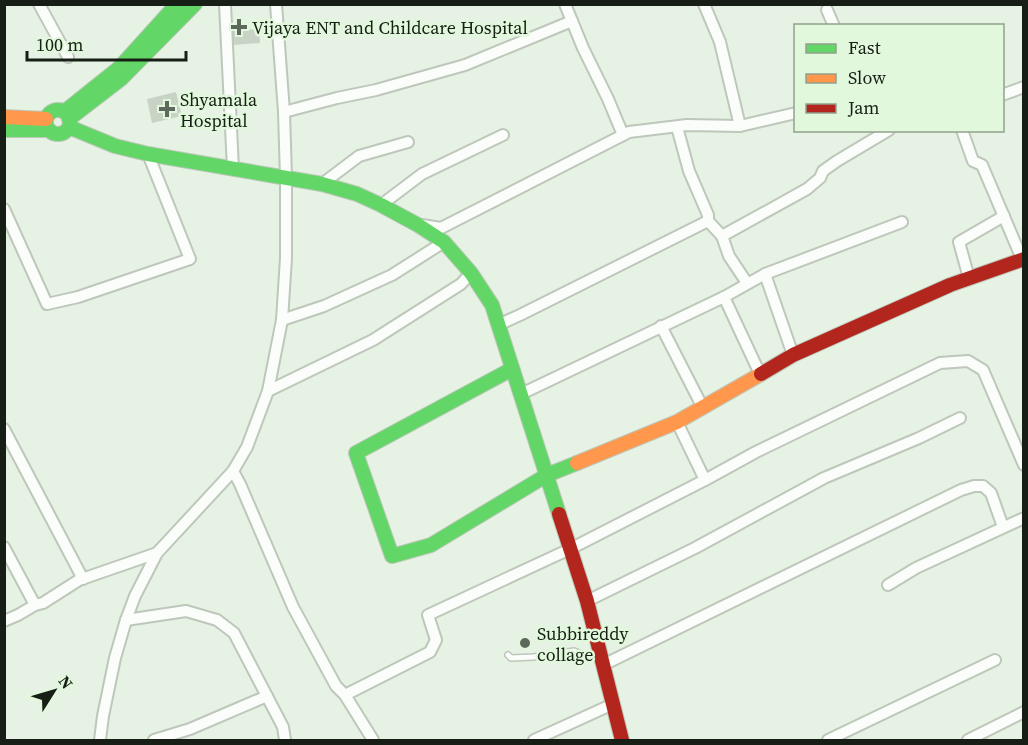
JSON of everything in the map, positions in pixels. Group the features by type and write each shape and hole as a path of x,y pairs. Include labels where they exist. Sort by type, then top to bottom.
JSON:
{"main road":[{"path":"134,59 177,4"},
{"path":"195,4 134,59 119,68 67,119 64,133 52,133 47,125 48,115 58,110 67,119 115,146 148,154 322,184 357,194 418,225 444,242 471,273 492,305 587,601 622,741"},
{"path":"4,117 47,125"},
{"path":"4,130 47,125"},
{"path":"512,369 356,453 392,556 431,545 547,475 677,422 793,355 950,285 1023,259"}],"street":[{"path":"39,4 68,57"},
{"path":"225,4 232,169"},
{"path":"100,741 115,658 135,596 157,553 233,471 247,447 268,391 282,320 285,258 284,112 276,4"},
{"path":"565,4 582,48 623,135"},
{"path":"704,4 720,42 740,126"},
{"path":"826,10 833,24"},
{"path":"284,112 376,90 465,65 572,21"},
{"path":"1004,94 1023,89"},
{"path":"418,225 441,228 629,132 687,125 740,126 794,112"},
{"path":"676,127 689,171 708,215 708,221 722,236 729,256 747,283"},
{"path":"722,236 807,189 820,178 823,171 886,132"},
{"path":"963,132 973,161 982,165 1023,259"},
{"path":"381,205 422,174 503,135"},
{"path":"322,184 359,156 408,142"},
{"path":"4,209 47,304 78,297 190,259 148,154"},
{"path":"969,278 959,242 1004,216"},
{"path":"498,325 708,221"},
{"path":"520,394 724,297 765,274 902,222"},
{"path":"282,320 324,306 392,275 444,242"},
{"path":"268,391 373,340 461,284 471,273"},
{"path":"765,274 793,355"},
{"path":"724,297 760,374"},
{"path":"662,326 703,408"},
{"path":"345,695 430,652 436,640 428,615 570,549 756,452 940,363 968,361 983,370 1023,465"},
{"path":"587,601 695,548 824,478 920,438 960,418"},
{"path":"677,422 705,480"},
{"path":"4,429 83,579"},
{"path":"233,471 293,607 336,686 345,695 373,741"},
{"path":"601,660 974,486 983,486 991,493 1003,527"},
{"path":"888,585 916,568 1023,518"},
{"path":"4,547 35,605"},
{"path":"4,621 43,603 83,579 157,553"},
{"path":"126,620 186,610 217,620 234,633 283,727 284,740"},
{"path":"828,741 995,660"},
{"path":"154,741 190,729 267,696"},
{"path":"534,741 613,704"},
{"path":"968,741 1023,712"}],"lane":[{"path":"508,655 511,658 517,658 574,651 585,657 601,660"}],"building":[{"path":"259,29 260,43 232,45 231,31"},
{"path":"176,92 182,116 152,123 147,99"}],"traffic: fast":[{"path":"64,112 119,68 177,4"},
{"path":"69,119 121,79 195,4"},
{"path":"58,110 63,111 69,117 70,122 69,127 63,133 58,134 53,133 47,127 46,122 47,117 53,111 58,110"},
{"path":"69,127 115,146 148,154 322,184 357,194 418,225 444,242 471,273 492,305 559,514"},
{"path":"4,130 49,130"},
{"path":"512,369 356,453 392,556 431,545 547,475 577,463"}],"traffic: slow":[{"path":"4,117 46,119"},
{"path":"577,463 677,422 761,374"}],"traffic: jam":[{"path":"761,374 793,355 950,285 1024,259"},
{"path":"559,514 587,601 622,740"}],"place":[{"name":"Vijaya ENT and Childcare Hospital","path":"239,27"},
{"name":"Shyamala Hospital","path":"167,109"},
{"name":"Subbireddy collage","path":"525,643"}]}
